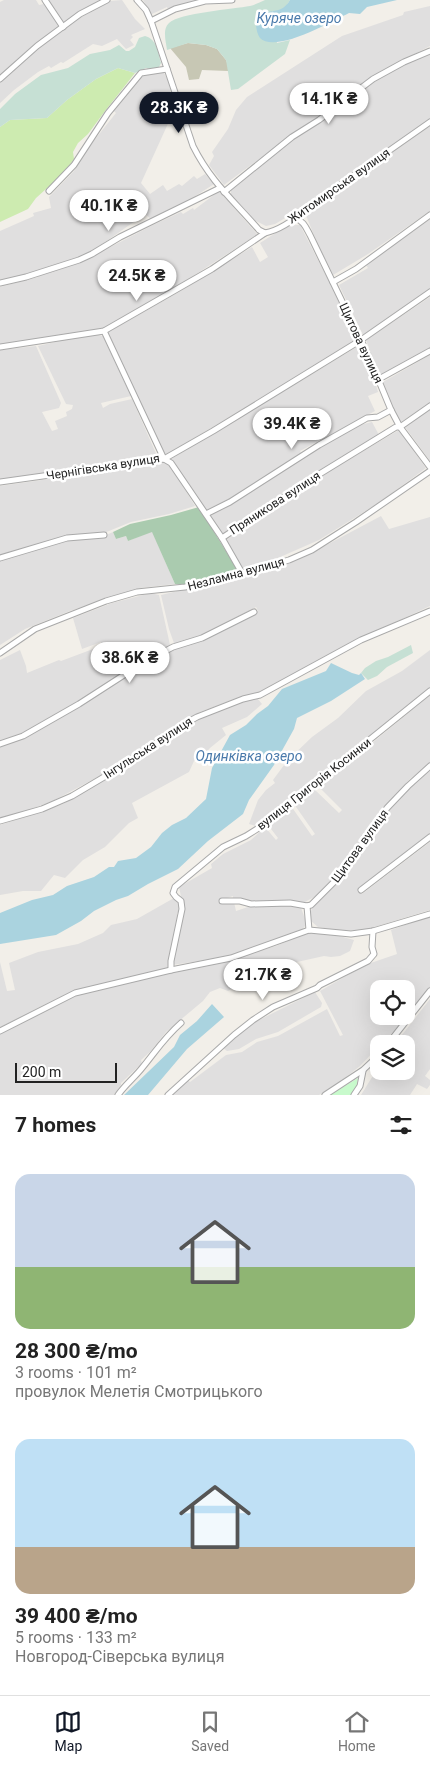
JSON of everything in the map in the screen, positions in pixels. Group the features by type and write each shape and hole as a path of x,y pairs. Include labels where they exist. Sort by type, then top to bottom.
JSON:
{"street":[{"path":"44,0 63,27"},
{"path":"0,78 80,14 107,0"},
{"path":"137,0 146,10 151,21 194,146 207,172 259,230 264,233"},
{"path":"151,21 175,9 205,1 232,0"},
{"path":"0,283 26,277 79,260 120,237 222,190 373,79 404,62 430,51"},
{"path":"49,191 74,165 108,113 141,72 167,69"},
{"name":"Житомирська вулиця","path":"0,347 104,331 212,269 264,233 270,232 295,218 430,122"},
{"path":"332,282 356,269 430,214"},
{"name":"Щитова вулиця","path":"295,218 304,224 379,379 400,427 430,469"},
{"name":"Чернігівська вулиця","path":"0,482 164,458 213,431 360,340 430,292"},
{"path":"104,331 164,458 171,463 206,514 242,573"},
{"path":"379,379 430,351"},
{"name":"Пряникова вулиця","path":"222,538 320,474 396,427 400,427 430,406"},
{"path":"206,514 230,502 319,445 367,418 378,417 391,410"},
{"name":"Незламна вулиця","path":"0,653 35,629 106,601 136,592 185,588 289,560 312,550 356,522 430,469"},
{"path":"0,558 67,538 104,535"},
{"name":"Інгульська вулиця","path":"0,821 42,809 72,796 131,761 177,728 197,717 243,699 260,695 361,640 430,611"},
{"path":"0,744 23,736 141,664 173,647 202,638 254,612"},
{"name":"вулиця Григорія Косинки","path":"171,970 171,961 182,909 181,901 173,893 175,887 228,843 251,834 265,824 430,691"},
{"name":"Щитова вулиця","path":"307,906 317,900 341,875 388,808 430,766"},
{"path":"361,890 430,837"},
{"path":"222,902 290,903 307,906 309,930"},
{"path":"0,1031 75,994 171,970 232,958 309,930 352,934 373,931 430,914"},
{"path":"168,1095 234,1034 272,1007 317,988 368,961 374,954 372,947 373,931"},
{"path":"395,1035 430,991"},
{"path":"118,1095 125,1085 141,1070 165,1037 181,1023"},
{"path":"325,1095 370,1063"},
{"path":"354,1095 360,1086 363,1070"}],"shaded area":[{"path":"4,0 36,0 39,5 44,4 59,26 0,76 0,2"},
{"path":"45,0 103,0 63,24"},
{"path":"122,0 135,19 145,29 131,35 133,37 130,40 134,45 126,49 117,39 102,46 93,44 63,63 61,62 51,68 49,66 38,72 0,103 0,81 28,56 78,19 110,1"},
{"path":"143,0 198,0 168,9 167,7 151,14"},
{"path":"265,0 290,0 283,9 272,11 277,43 290,40 285,54 238,89 231,90 226,60 217,49 206,45 188,43 167,50 165,36 169,23 195,14 250,6"},
{"path":"430,6 430,46 394,65 290,136 224,185 209,165 214,156 212,152 228,129 236,110 247,97 342,36 403,15 404,12"},
{"path":"145,36 155,43 158,50 161,63 155,71 146,68 135,73 118,68 96,79 67,100 47,118 10,120 0,127 0,109 15,94 41,75 68,68 90,54 110,50 119,45 126,51 129,51 135,47 139,38"},
{"path":"188,43 206,45 217,49 226,60 229,68 228,71 202,70 199,79 189,80 186,67 170,48"},
{"path":"430,53 430,119 416,129 304,207 275,224 266,226 254,220 231,194 231,190 237,184 293,139 319,123 374,81 398,66"},
{"path":"164,73 172,87 170,91 176,106 141,183 150,194 163,185 167,191 179,184 182,186 194,176 197,179 205,174 214,184 159,216 151,219 145,214 91,252 45,270 0,280 0,231 34,216 33,213 51,208 49,197 74,171 88,148 116,113 113,110 143,74"},
{"path":"430,126 430,211 368,254 333,275 305,213"},
{"path":"219,191 257,234 255,236 173,289 100,329 0,345 0,287 38,277 39,275 91,257 181,212 183,214 193,208 194,210"},
{"path":"430,219 430,291 363,335 339,285 368,268 366,265"},
{"path":"288,225 300,225 354,330 357,337 354,343 166,455 158,442 108,332 179,292 252,247 260,262 268,257 260,243"},
{"path":"430,297 430,348 380,376 366,340"},
{"path":"103,336 131,396 101,403 103,408 110,404 132,399 158,458 0,480 0,350 36,346 61,403 59,408 42,412 52,431 58,429 55,421 67,416 66,412 72,409 73,405 66,404 38,346 76,337"},
{"path":"360,345 378,392 368,396 375,411 300,451 301,453 243,491 207,511 171,459"},
{"path":"430,355 430,403 401,422 391,406 383,382"},
{"path":"430,409 430,461 405,427"},
{"path":"372,422 379,435 223,536 210,516 339,436 360,425"},
{"path":"399,430 426,468 380,502 319,540 271,561 242,569 226,540 304,486"},
{"path":"168,462 195,506 131,522 104,533 67,536 0,556 0,486"},
{"path":"381,516 389,529 430,517 430,606 341,648 250,696 200,712 158,738 120,765 53,801 0,818 0,747 27,735 143,664 175,649 194,643 258,611 256,607 201,636 175,646 161,595 277,567 302,558"},
{"path":"152,531 175,584 140,588 70,611 25,629 0,645 0,560 67,540 102,537 113,532 116,539 126,536 128,541"},
{"path":"151,593 159,595 170,645 169,648 27,731 0,741 0,660 20,650 27,673 101,646 101,642 82,649 73,618 112,603"},
{"path":"411,645 413,653 387,667 377,676 368,680 361,673 376,661"},
{"path":"430,650 430,688 256,826 249,824 258,800 275,783 273,780 287,761 312,737 338,718 366,691 402,671"},
{"path":"430,695 430,763 410,779 387,804 340,873 318,895 303,903 288,901 255,902 240,898 233,899 233,896 219,901 220,903 234,902 236,911 254,905 300,905 305,919 305,926 301,931 258,948 220,958 172,965 183,906 179,887 212,868 211,864 223,854 251,840 265,827 276,840 278,838 268,825 291,806 312,836 315,834 294,804 314,789 339,813 342,810 319,787"},
{"path":"257,698 262,704 247,717 222,728 226,735 202,757 194,761 189,772 132,803 138,818 129,823 105,847 83,860 65,878 54,875 41,891 23,891 0,895 0,825 63,804 118,772 200,717 245,700"},
{"path":"430,769 430,833 358,890 362,894 430,842 430,910 368,929 343,931 318,927 310,920 312,908 343,876 391,808"},
{"path":"174,898 179,902 180,912 177,913 177,929 170,967 97,987 73,991 0,1027 0,962 7,991 15,990 9,963 38,952 78,944 103,933 111,925 137,919"},
{"path":"430,916 430,988 415,1007 415,980 370,980 370,1025 400,1025 390,1035 370,1035 370,1055 341,1081 319,1095 172,1095 187,1080 190,1082 226,1055 242,1052 257,1042 278,1036 327,1009 340,1036 343,1035 320,991 365,965 397,954 391,930"},
{"path":"313,933 332,934 354,940 350,951 340,956 324,956 297,962 284,966 262,980 257,974 228,991 220,988 210,992 203,1001 166,1032 141,1060 142,1064 121,1083 114,1095 0,1095 0,1033 77,994 222,962"},
{"path":"315,992 322,1003 321,1007 278,1032 256,1039 239,1049 227,1051 223,1048 241,1032 259,1020"},
{"path":"430,999 430,1069 425,1076 430,1080 430,1085 427,1089 417,1084 410,1095 361,1095 370,1080 415,1080 415,1035 402,1035 410,1025 415,1025 415,1018"}],"green space":[{"path":"118,68 135,73 88,134 78,143 73,152 74,159 65,172 36,198 28,209 0,222 0,127 10,120 47,118 67,100 96,79"},
{"path":"199,507 238,571 184,585 175,584 152,532 128,541 126,536 116,539 113,532 130,524"},
{"path":"358,1078 353,1095 330,1095"}],"water":[{"name":"Куряче озеро","path":"290,0 397,0 367,7 360,14 349,13 318,29 291,39 267,42 260,38 257,33 256,23 260,17 268,12 281,9"},
{"name":"Одинківка озеро","path":"331,663 352,673 359,675 361,673 365,679 331,701 297,718 294,729 274,765 249,800 243,814 208,841 178,869 128,896 94,911 81,921 56,935 0,944 0,913 32,900 53,895 67,886 94,877 109,867 114,867 118,861 136,858 151,847 162,833 172,825 186,818 206,799 212,768 230,735 246,725 268,706 282,689 326,671"},
{"path":"212,1004 224,1017 187,1049 148,1095 124,1095 174,1047 180,1035 197,1021"}]}
